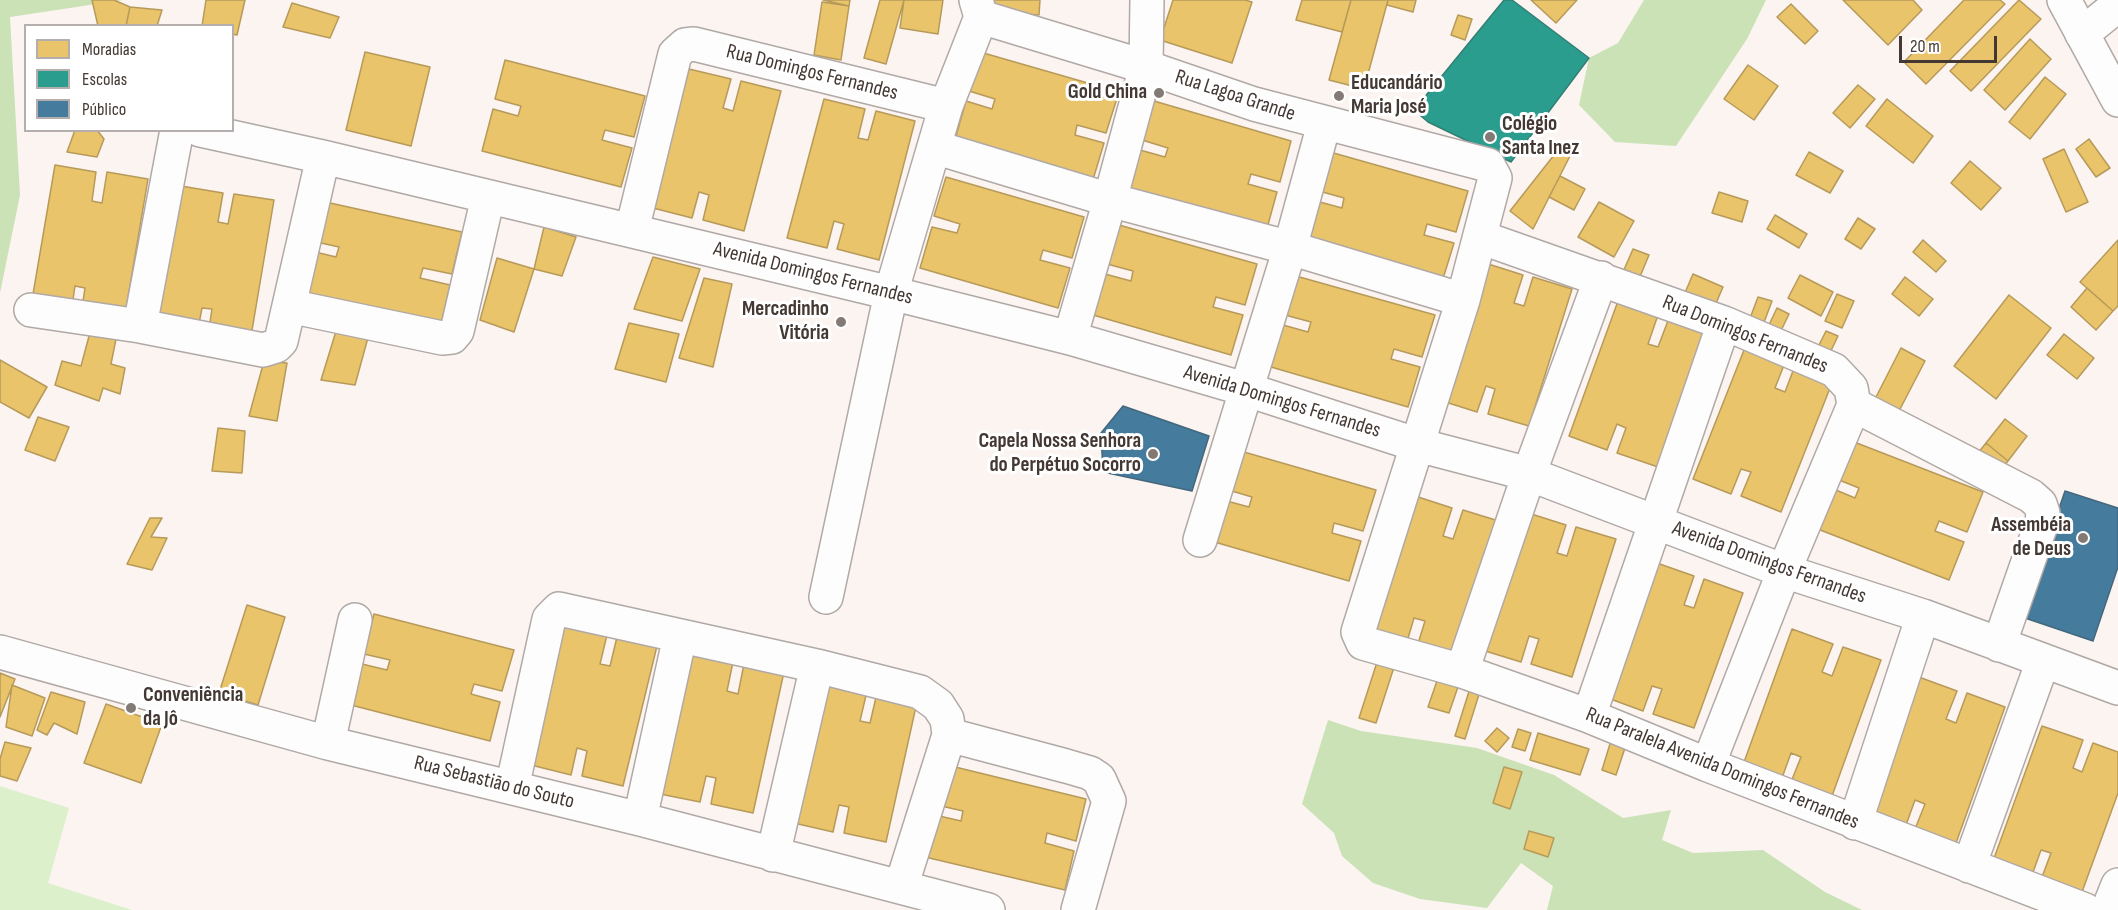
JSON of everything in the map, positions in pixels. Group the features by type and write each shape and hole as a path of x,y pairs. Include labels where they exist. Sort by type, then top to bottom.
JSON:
{"street":[{"path":"1070,338 1146,67 1147,0"},
{"path":"2064,0 2118,100"},
{"path":"2082,34 2118,6"},
{"path":"825,597 891,293 946,106 979,9 1146,67"},
{"name":"Rua Domingos Fernandes","path":"632,230 675,54 685,45 694,44 946,106"},
{"name":"Rua Lagoa Grande","path":"1146,67 1254,104 1324,123"},
{"path":"1200,540 1248,390 1324,123 1478,162 1488,165 1493,171 1495,178 1463,300 1418,445"},
{"path":"140,326 177,132"},
{"name":"Avenida Domingos Fernandes","path":"209,132 632,230 1070,338 1248,390 1418,445 1529,474 1784,571 1923,616 2118,688"},
{"path":"934,147 1110,200 1290,248 1463,300"},
{"path":"31,310 140,326 263,350 276,346 280,341 289,306 323,157"},
{"path":"289,306 442,338 452,337 457,331 488,197"},
{"name":"Rua Domingos Fernandes","path":"1480,237 1724,323 1834,370 1851,388 1854,405"},
{"path":"1462,671 1529,474 1601,278"},
{"path":"1589,716 1724,323"},
{"path":"1708,765 1784,571 1854,405 2031,496 2040,504 2043,513 2042,522 1999,645"},
{"name":"Rua Paralela Avenida Domingos Fernandes","path":"1418,445 1358,636 1368,646 1462,671 1589,716 1855,823 2085,910"},
{"path":"512,788 549,619 559,609 817,666 929,697 947,719 949,735 901,887"},
{"path":"1855,823 1923,616"},
{"path":"328,743 356,620"},
{"path":"640,819 680,636"},
{"name":"Rua Sebastião do Souto","path":"0,652 328,743 640,819 988,910"},
{"path":"1969,866 2043,661"},
{"path":"773,855 817,666"},
{"path":"949,735 1090,773 1099,779 1106,790 1109,801 1078,910"},
{"path":"2108,910 2118,885"}],"green space":[{"path":"0,0 123,0 10,17 20,195 0,293"},
{"path":"1644,0 1766,0 1747,39 1676,146 1615,142 1579,105 1589,58 1618,43"},
{"path":"1328,720 1361,731 1477,748 1554,775 1623,818 1671,810 1662,840 1693,853 1763,850 1825,892 1862,910 1547,910 1553,886 1521,863 1487,908 1420,899 1373,883 1342,856 1334,833 1302,804"},
{"path":"0,786 69,808 48,883 132,910 0,910"}],"building: Moradias":[{"path":"92,0 114,0 130,7 126,24 98,24"},
{"path":"206,0 245,0 237,35 234,34 234,24 202,24"},
{"path":"823,0 850,0 849,6"},
{"path":"880,0 904,0 886,64 864,58"},
{"path":"904,0 943,0 938,34 900,28"},
{"path":"991,0 1040,0 1039,15 990,12"},
{"path":"1173,0 1245,0 1252,2 1232,63 1160,40"},
{"path":"1302,0 1351,0 1342,32 1296,20"},
{"path":"1351,0 1388,0 1364,89 1329,80"},
{"path":"1388,0 1416,0 1413,12 1387,5"},
{"path":"1531,0 1577,0 1556,23"},
{"path":"1843,0 1913,0 1922,10 1888,45"},
{"path":"1964,0 2000,0 2005,4 1926,84 1904,62"},
{"path":"2019,0 2041,19 1971,91 1950,71"},
{"path":"822,2 849,6 841,60 814,55"},
{"path":"292,3 339,17 330,38 283,27"},
{"path":"1791,4 1818,31 1805,44 1777,17"},
{"path":"130,7 162,10 158,24 126,24"},
{"path":"1458,15 1472,19 1465,40 1451,35"},
{"path":"2030,39 2051,59 2005,110 1984,90"},
{"path":"365,52 430,67 411,146 346,130"},
{"path":"980,52 1119,92 1106,133 1077,125 1075,135 1104,143 1092,183 954,143 966,101 992,109 995,99 969,91"},
{"path":"505,60 645,96 634,137 605,130 602,140 632,148 621,187 482,151 493,109 518,116 521,106 495,99"},
{"path":"1748,65 1778,86 1754,120 1724,99"},
{"path":"689,69 731,79 723,108 733,111 741,81 781,91 744,231 703,220 709,195 699,192 692,218 653,208"},
{"path":"2045,77 2066,94 2030,139 2009,122"},
{"path":"1858,85 1875,99 1850,128 1833,113"},
{"path":"824,99 865,109 858,138 868,140 876,111 915,121 879,260 837,249 844,224 834,221 827,248 787,238"},
{"path":"1887,99 1933,136 1913,163 1866,126"},
{"path":"1154,101 1291,141 1280,182 1251,174 1248,184 1277,192 1266,232 1128,192 1140,150 1165,157 1168,148 1142,140"},
{"path":"74,132 99,132 104,139 97,157 67,152"},
{"path":"2089,139 2110,168 2096,177 2076,149"},
{"path":"2064,149 2088,202 2066,212 2043,159"},
{"path":"1558,150 1571,154 1533,229 1510,211"},
{"path":"1330,152 1468,191 1456,232 1427,224 1424,235 1454,243 1442,282 1304,242 1316,201 1342,208 1344,198 1319,191"},
{"path":"1809,152 1843,171 1830,193 1796,175"},
{"path":"1970,161 2001,188 1981,210 1951,183"},
{"path":"55,165 96,172 92,201 102,203 107,172 148,179 124,321 81,314 85,288 75,286 71,313 31,306"},
{"path":"1560,176 1585,189 1574,210 1549,197"},
{"path":"946,177 1084,217 1072,258 1043,250 1040,260 1070,268 1058,308 920,268 932,227 957,233 960,224 934,216"},
{"path":"181,186 223,193 218,222 228,224 234,194 274,200 250,342 208,335 212,309 202,308 197,334 157,328"},
{"path":"1719,192 1748,201 1742,222 1712,213"},
{"path":"321,201 462,232 452,274 423,268 420,278 450,285 441,325 301,293 311,251 336,257 339,247 312,241"},
{"path":"1599,202 1634,221 1614,257 1578,237"},
{"path":"1775,215 1807,234 1799,248 1767,229"},
{"path":"1858,218 1875,229 1861,249 1845,239"},
{"path":"1119,225 1257,264 1245,305 1216,297 1213,307 1243,315 1231,355 1093,315 1105,274 1131,281 1133,271 1107,264"},
{"path":"544,227 576,237 562,276 534,269"},
{"path":"1923,240 1946,261 1936,272 1913,252"},
{"path":"2118,240 2118,306 2113,311 2080,282"},
{"path":"1633,249 1649,255 1639,279 1623,272"},
{"path":"653,257 700,269 682,321 634,309"},
{"path":"497,258 534,269 514,332 480,320"},
{"path":"1482,262 1523,275 1514,303 1524,306 1533,277 1572,289 1529,426 1488,414 1495,389 1486,386 1477,412 1439,400"},
{"path":"1693,274 1723,287 1714,308 1684,295"},
{"path":"1800,275 1833,292 1821,316 1788,298"},
{"path":"1296,276 1435,315 1422,357 1394,349 1391,359 1420,367 1408,407 1271,367 1283,325 1308,332 1311,322 1285,315"},
{"path":"1905,277 1933,299 1919,316 1892,294"},
{"path":"704,278 732,284 713,367 679,358"},
{"path":"2087,288 2113,311 2096,330 2071,307"},
{"path":"1837,294 1854,301 1842,328 1825,321"},
{"path":"2009,295 2051,328 1996,399 1954,366"},
{"path":"1758,297 1772,301 1763,325 1749,321"},
{"path":"1618,301 1658,315 1648,344 1658,347 1669,318 1707,332 1658,467 1617,453 1626,428 1617,424 1607,450 1569,436"},
{"path":"1777,308 1789,314 1779,335 1767,329"},
{"path":"629,323 679,334 666,382 615,369"},
{"path":"92,325 118,329 111,364 125,368 120,394 103,388 99,401 55,385 62,361 81,366"},
{"path":"337,328 369,334 355,385 321,380"},
{"path":"1826,331 1838,336 1827,359 1815,353"},
{"path":"2064,334 2094,358 2077,379 2047,355"},
{"path":"1746,345 1786,360 1775,388 1785,392 1796,363 1834,378 1781,512 1741,496 1751,472 1741,469 1731,494 1693,479"},
{"path":"1901,348 1925,361 1898,413 1874,401"},
{"path":"0,360 47,387 29,418 0,402"},
{"path":"264,361 287,363 277,421 249,416"},
{"path":"38,417 69,427 55,461 25,450"},
{"path":"2005,419 2027,436 2008,461 1986,443"},
{"path":"218,428 245,431 242,473 212,471"},
{"path":"1849,440 1983,492 1967,532 1939,521 1935,531 1964,542 1949,580 1815,528 1831,488 1855,498 1859,488 1834,478"},
{"path":"1986,443 2008,461 2001,470 1978,453"},
{"path":"1237,450 1376,490 1363,531 1334,523 1332,533 1361,541 1349,581 1211,541 1223,500 1249,507 1252,497 1225,489"},
{"path":"1412,495 1452,508 1443,536 1453,539 1463,510 1502,522 1457,660 1417,647 1425,621 1414,618 1406,645 1367,632"},
{"path":"1525,512 1566,525 1557,553 1567,556 1576,527 1616,539 1572,677 1531,664 1539,639 1529,636 1521,662 1482,650"},
{"path":"150,518 162,518 151,537 167,538 152,570 127,564"},
{"path":"1654,562 1694,576 1684,605 1694,608 1704,579 1743,593 1694,728 1653,714 1662,689 1652,686 1643,711 1605,697"},
{"path":"247,605 285,617 258,705 219,693"},
{"path":"374,614 514,650 502,691 474,684 471,694 500,702 490,741 351,705 362,664 387,670 390,660 364,654"},
{"path":"565,625 607,635 600,664 610,666 617,637 657,646 623,786 582,776 587,751 577,748 571,775 531,765"},
{"path":"1792,629 1833,644 1822,672 1832,676 1843,647 1881,660 1832,796 1791,782 1801,757 1791,753 1782,778 1743,765"},
{"path":"692,653 733,662 727,691 738,694 744,664 784,672 753,813 711,804 716,778 706,776 700,802 660,794"},
{"path":"1379,656 1396,661 1376,723 1359,718"},
{"path":"0,673 15,679 0,717"},
{"path":"1916,676 1957,691 1946,719 1956,723 1967,693 2005,707 1956,843 1915,829 1925,804 1915,800 1906,825 1867,812"},
{"path":"1438,678 1459,684 1449,713 1428,707"},
{"path":"825,682 867,691 860,721 870,723 877,693 917,702 886,842 844,833 849,807 839,805 833,832 794,823"},
{"path":"12,685 45,698 32,736 6,727"},
{"path":"1471,685 1481,688 1465,739 1455,736"},
{"path":"51,692 85,702 77,734 54,723 47,735 37,730"},
{"path":"106,704 162,724 141,783 84,763"},
{"path":"2042,726 2083,740 2073,768 2082,772 2093,743 2118,752 2118,793 2082,892 2042,877 2051,853 2041,850 2032,875 1993,861"},
{"path":"1497,728 1509,738 1497,752 1485,741"},
{"path":"1518,729 1531,733 1525,751 1512,747"},
{"path":"1538,733 1589,749 1580,775 1530,760"},
{"path":"1613,734 1628,739 1616,775 1602,770"},
{"path":"5,742 31,748 17,781 0,776 0,759"},
{"path":"947,765 1086,799 1076,841 1047,833 1045,843 1074,851 1065,890 925,857 935,815 961,821 963,811 937,805"},
{"path":"1504,767 1522,772 1510,809 1493,803"},
{"path":"1529,831 1554,838 1548,857 1524,849"}],"building: Escolas":[{"path":"1504,0 1512,0 1589,58 1511,162 1428,122 1414,110"}],"building: Público":[{"name":"Capela Nossa Senhora do Perpétuo Socorro","path":"1123,406 1209,436 1192,491 1103,472 1101,433"},
{"name":"Assembéia de Deus","path":"2065,491 2118,508 2118,567 2093,641 2022,617"}],"place":[{"name":"Gold China","path":"1159,93"},
{"name":"Educandário Maria José","path":"1339,96"},
{"name":"Colégio Santa Inez","path":"1490,137"},
{"name":"Mercadinho Vitória","path":"841,322"},
{"name":"Capela Nossa Senhora do Perpétuo Socorro","path":"1153,454"},
{"name":"Assembéia de Deus","path":"2083,538"},
{"name":"Conveniência da Jô","path":"131,708"}]}
